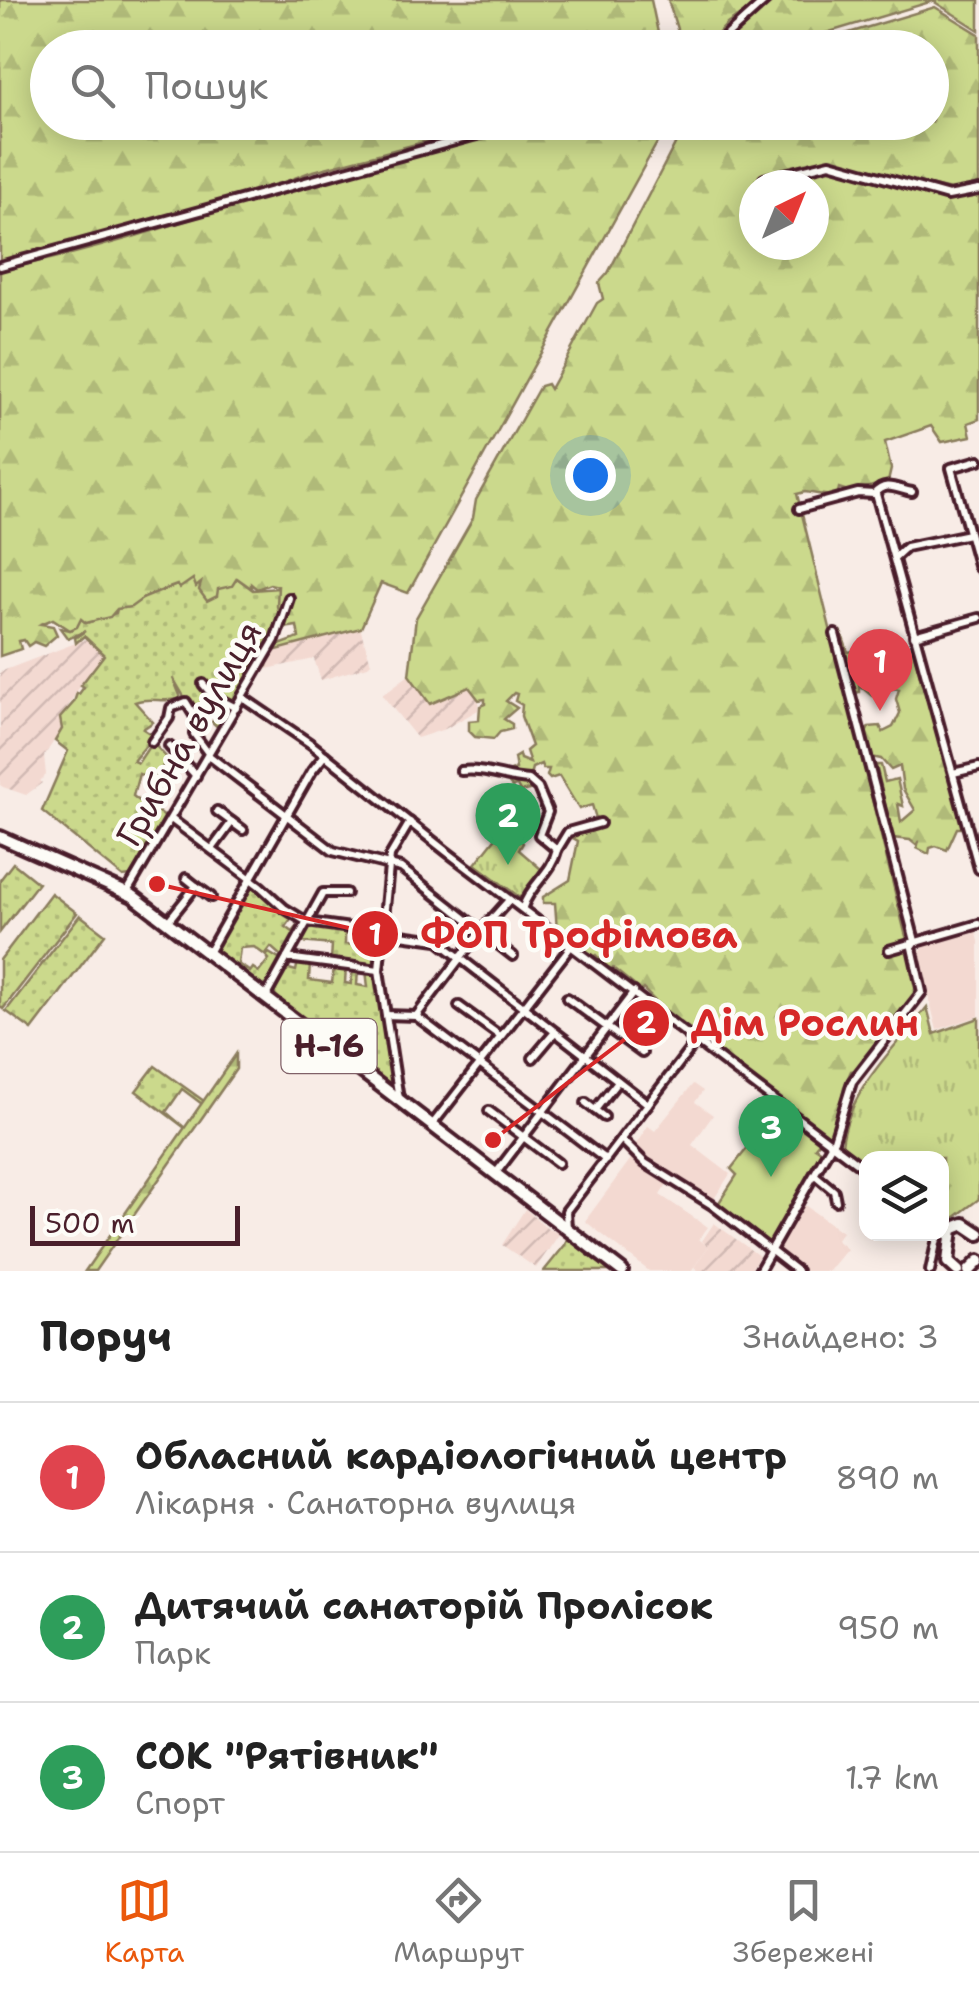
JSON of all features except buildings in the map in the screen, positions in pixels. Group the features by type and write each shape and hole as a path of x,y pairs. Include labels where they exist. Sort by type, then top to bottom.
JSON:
{"main road":[{"name":"Н-16","path":"4,843 128,892 622,1271"},
{"path":"977,1217 979,1234"},
{"path":"949,1233 968,1224 979,1234"},
{"path":"945,1241 948,1263 958,1271"},
{"path":"969,1271 979,1262"}],"street":[{"path":"733,30 766,0"},
{"path":"0,266 458,140"},
{"path":"801,170 830,163 948,196 979,190"},
{"path":"979,460 950,468 979,568"},
{"path":"876,494 881,487 890,485 912,492"},
{"path":"799,509 858,492 876,494"},
{"path":"876,494 979,869"},
{"path":"894,560 906,547 969,534"},
{"name":"Грибна вулиця","path":"128,892 275,640 289,598"},
{"path":"914,636 979,618"},
{"path":"760,1271 832,1144 851,1085 923,988 835,634"},
{"path":"203,684 216,699 236,708"},
{"path":"242,696 325,754 859,1165"},
{"path":"152,742 169,718 171,708 186,702 199,723 194,734 185,739"},
{"path":"194,734 209,752 334,852 405,871 514,956"},
{"path":"169,746 196,776"},
{"path":"208,954 312,770 325,754"},
{"path":"953,773 979,766"},
{"path":"461,770 476,769 534,782 548,812 539,835 557,850"},
{"path":"216,810 242,830"},
{"path":"171,819 307,922 437,940 648,1104"},
{"path":"212,849 232,822"},
{"path":"399,1100 379,970 390,853 410,822"},
{"path":"522,907 527,894 554,862 568,832 600,823"},
{"path":"186,878 211,897"},
{"path":"167,922 196,886"},
{"path":"265,998 324,891 346,893"},
{"path":"416,1016 481,930 510,900"},
{"path":"889,950 979,924"},
{"path":"432,1125 572,945"},
{"path":"288,958 379,970"},
{"path":"496,1174 634,992"},
{"path":"567,998 642,1053"},
{"path":"460,1006 500,1036"},
{"path":"386,1015 416,1016 606,1160"},
{"path":"533,1058 555,1032"},
{"path":"567,1229 566,1211 697,1040"},
{"path":"595,1110 618,1081"},
{"path":"586,1103 604,1117"},
{"path":"490,1110 558,1163"},
{"path":"622,1140 645,1162 712,1205 797,1271"},
{"path":"815,1175 834,1190 836,1201"},
{"path":"930,1271 942,1241"}],"shaded area":[{"path":"360,628 371,663 368,666 321,680 314,659 267,669 269,652"},
{"path":"86,639 105,655 85,678 61,718 62,729 44,756 46,775 42,783 26,795 3,787 0,672"},
{"path":"409,675 430,704 469,687 479,697 478,710 445,729 417,738 382,695"},
{"path":"976,930 979,1016 937,1030 918,954 929,941"},
{"path":"693,1084 703,1091 695,1102 713,1115 692,1145 730,1174 712,1202 632,1150 648,1126 655,1131"},
{"path":"633,1156 669,1181 660,1195 708,1227 699,1239 708,1247 691,1271 649,1271 585,1221"},
{"path":"803,1204 842,1232 836,1240 847,1249 829,1271 799,1271 775,1253"},
{"path":"525,1209 548,1229 560,1233 536,1268 502,1245"},
{"path":"714,1223 759,1256 750,1271 699,1271 694,1267 708,1247 702,1241"}],"green space":[{"path":"0,0 651,0 657,30 30,30 30,140 431,140 310,172 244,198 0,264"},
{"path":"668,0 762,0 722,30 677,30"},
{"path":"769,0 979,0 979,30 933,1 836,30 735,30"},
{"path":"935,7 979,34 979,186 959,192 829,165 947,198 979,191 979,419 968,423 971,436 942,442 931,426 885,442 891,469 888,482 851,492 839,488 837,497 797,494 922,988 880,1035 858,1070 851,1071 834,1135 829,1140 674,1020 643,989 639,993 613,968 608,969 596,955 592,957 557,930 555,903 543,903 543,897 570,880 578,841 567,835 597,822 592,805 579,809 559,776 550,779 549,769 543,769 541,764 532,768 529,780 533,789 520,792 501,775 516,769 514,758 519,755 530,763 526,751 532,746 521,716 522,705 515,701 517,694 506,701 517,708 504,719 512,724 512,729 500,732 494,739 475,737 469,731 469,721 479,720 485,699 479,700 469,687 430,704 409,675 416,618 473,518 476,500 540,386 547,384 550,389 597,303 603,299 599,283 608,273 677,140 949,140 949,30 859,30"},
{"path":"471,140 659,140 408,593 381,583 361,628 269,652 267,666 254,675 249,675 276,626 280,629 271,648 299,638 297,626 283,628 277,606 278,586 270,584 257,589 251,584 251,588 237,578 232,586 218,589 217,596 207,601 199,590 201,583 196,587 193,579 180,588 177,585 146,596 131,607 117,609 110,617 86,623 81,619 70,630 53,619 41,624 53,626 57,635 44,646 34,642 28,646 24,640 19,641 21,649 0,656 0,270 108,244 303,184"},
{"path":"194,578 202,587 218,589 237,578 253,590 278,588 281,616 220,729 212,722 225,704 209,693 214,702 197,719 173,678 181,698 135,702 153,722 143,729 154,736 133,761 138,763 152,742 168,759 153,779 139,774 133,796 166,818 130,876 123,877 42,811 68,751 55,741 62,729 60,718 104,655 84,636 76,643 75,638 85,631 68,639 60,628 70,630 81,618 86,623 116,613 117,609"},
{"path":"841,632 848,652 863,649 869,654 865,665 872,658 884,668 907,669 910,660 904,651 913,650 963,828 957,828 947,850 936,846 930,848 929,854 917,848 919,841 916,845 910,840 893,838 876,765 881,765 885,782 897,779 903,806 898,804 901,822 915,810 903,789 900,766 891,770 881,759 871,757 865,735 869,727 880,726 883,732 893,727 900,713 896,699 899,689 876,686 872,696 859,685 859,692 853,694 837,634"},
{"path":"514,831 523,843 519,850 541,869 522,899 475,864 498,835 505,841"},
{"path":"13,863 38,883 0,932 0,880"},
{"path":"253,884 294,915 286,927 293,932 304,923 265,995 241,977 246,969 259,972 269,953 279,959 281,956 271,947 265,955 254,947 240,948 238,964 244,968 239,975 210,953"},
{"path":"51,893 77,913 3,1009 0,960"},
{"path":"80,915 105,934 32,1030 6,1011"},
{"path":"307,924 345,930 345,944 365,946 366,932 378,934 378,966 328,962 332,945 301,942 293,955 304,957 289,957"},
{"path":"290,960 289,969 296,971 298,961 310,963 309,980 332,983 334,966 346,967 345,983 351,984 353,968 358,969 357,985 368,987 366,970 377,971 394,1090 268,996"},
{"path":"927,1007 934,1034 979,1018 979,1199 949,1222 949,1151 859,1151 859,1160 842,1145 853,1106 887,1055"},
{"path":"236,1054 236,1069 95,1271 85,1271"},
{"path":"155,1066 204,1101 202,1104 182,1089 166,1112 185,1128 136,1091"},
{"path":"778,1109 820,1141 815,1147 821,1151 767,1247 718,1204 737,1175 731,1169"},
{"path":"569,1233 619,1271 544,1271 565,1245"}],"place":[{"name":"Обласний кардіологічний центр","path":"880,711"},
{"name":"Дитячий санаторій Пролісок","path":"508,865"},
{"name":"ФОП Трофімова","path":"157,884"},
{"name":"Дім Рослин","path":"493,1140"},
{"name":"СОК \"Рятівник\"","path":"771,1177"}]}
